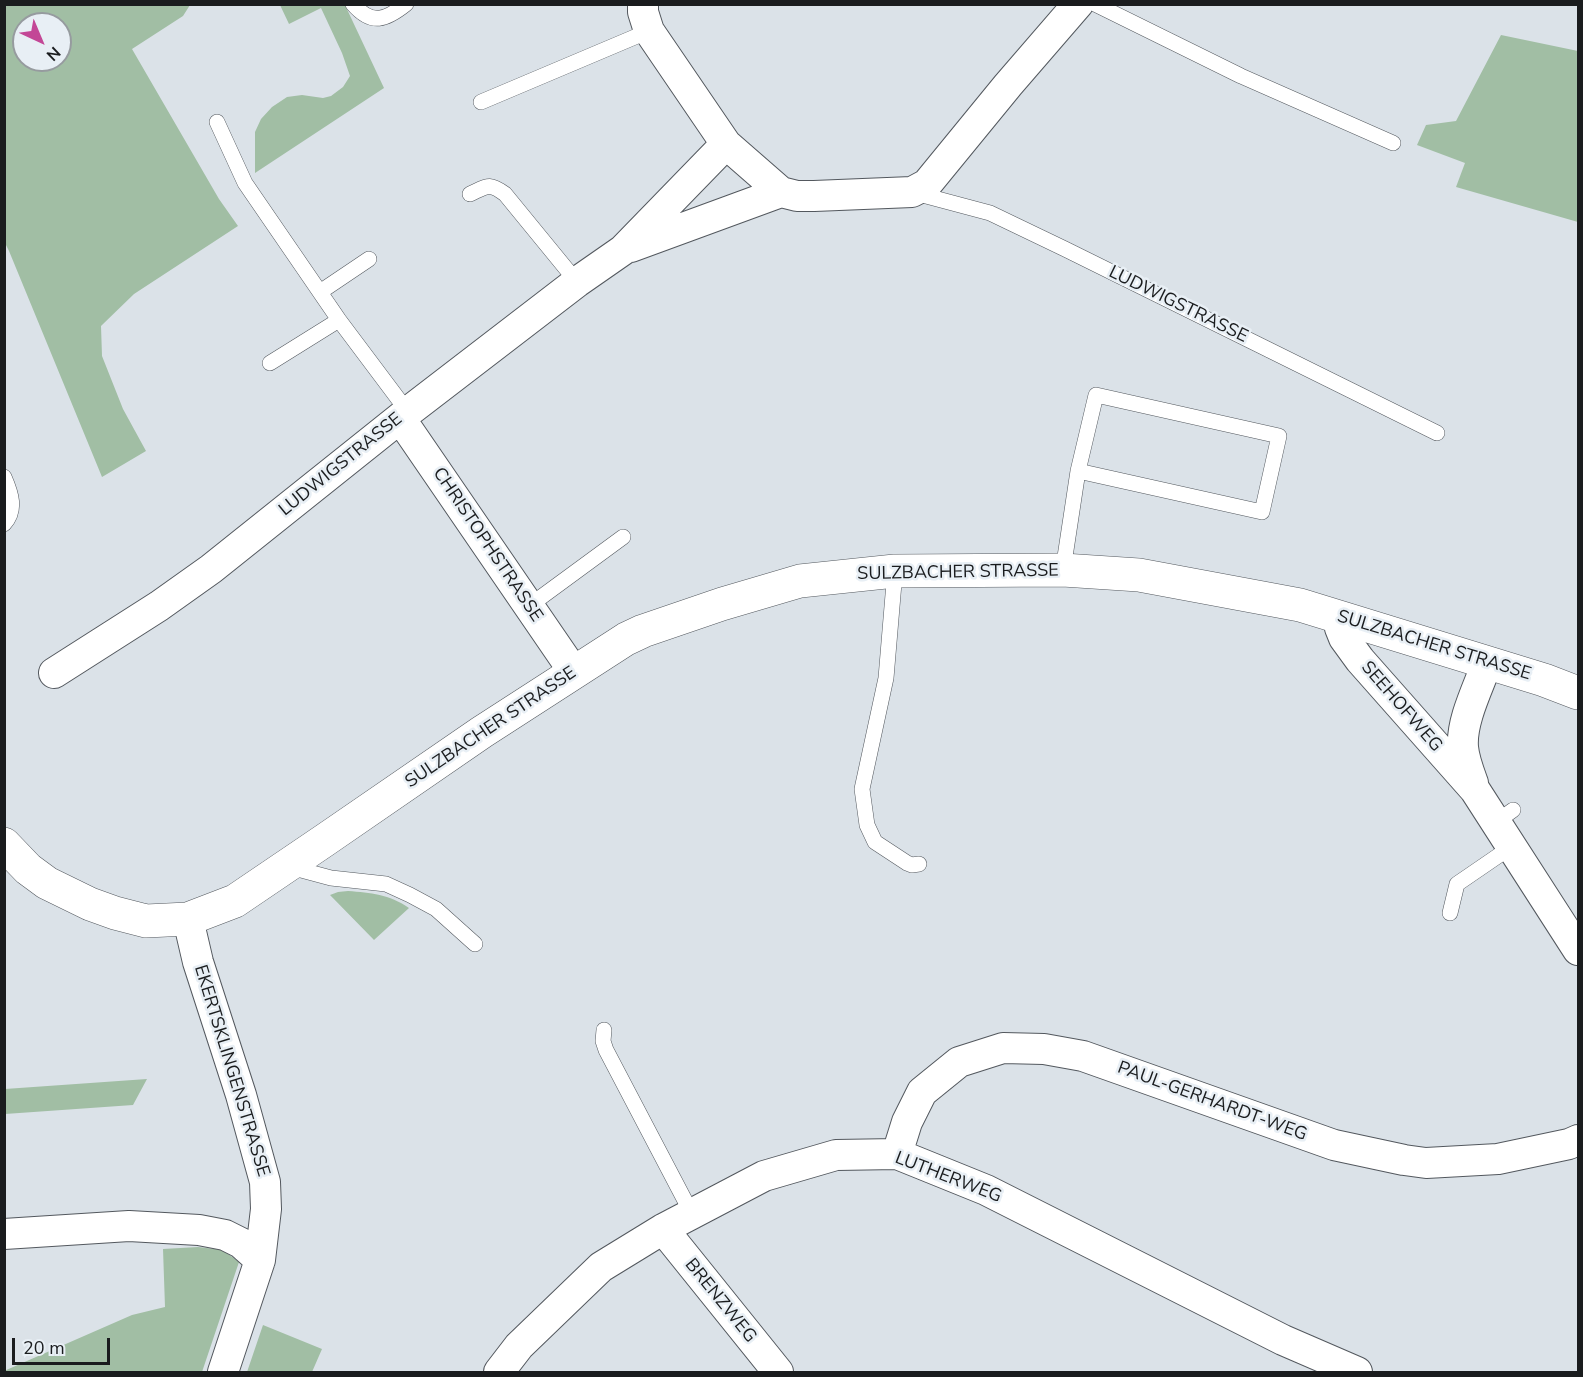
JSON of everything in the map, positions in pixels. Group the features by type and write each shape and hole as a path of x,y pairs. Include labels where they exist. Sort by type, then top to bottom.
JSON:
{"street":[{"path":"912,192 927,184 1078,4"},
{"path":"646,18 726,144 782,192"},
{"name":"LUDWIGSTRASSE","path":"54,673 159,606 211,569 404,415 577,282 623,250 726,144"},
{"name":"LUDWIGSTRASSE","path":"623,250 782,192 797,196 814,196 912,192"},
{"name":"CHRISTOPHSTRASSE","path":"404,415 574,672"},
{"name":"SULZBACHER STRASSE","path":"4,844 46,884 90,904 115,914 146,921 188,919 234,901 482,732 643,630 800,581 895,571 1063,570 1139,575 1300,605 1544,680 1578,693"},
{"name":"SEEHOFWEG","path":"1343,618 1340,628 1344,638 1360,660 1474,790 1504,816 1511,847 1578,950"},
{"name":"SEEHOFWEG","path":"1474,790 1463,749 1463,733 1487,663"},
{"name":"EKERTSKLINGENSTRASSE","path":"188,919 198,962 241,1095 265,1182 266,1209 260,1260 223,1372"},
{"name":"PAUL-GERHARDT-WEG","path":"897,1154 907,1122 922,1092 959,1062 1003,1048 1044,1049 1083,1056 1334,1145 1404,1160 1426,1163 1498,1159 1569,1144 1578,1140"},
{"name":"LUTHERWEG","path":"499,1372 519,1346 601,1267 663,1229 764,1176 836,1155 897,1154 986,1190 1283,1340 1357,1372"},
{"path":"4,1234 129,1226 199,1230 225,1235 241,1243 260,1260"},
{"name":"BRENZWEG","path":"663,1229 778,1372"}],"lane":[{"path":"353,4 364,16 377,20 393,15 406,4"},
{"path":"1095,4 1241,76 1394,143"},
{"path":"481,102 646,18"},
{"path":"217,122 245,183 404,415"},
{"path":"470,194 488,186 496,187 505,194 577,282"},
{"name":"LUDWIGSTRASSE","path":"912,192 990,213 1437,433"},
{"path":"320,292 369,259"},
{"path":"270,363 339,320"},
{"path":"1063,570 1078,471 1096,395 1279,436 1262,512 1078,471"},
{"path":"4,477 10,491 12,505 11,515 4,524"},
{"path":"529,606 623,537"},
{"path":"895,571 886,678 862,789 867,825 875,842 907,863 919,864"},
{"path":"1450,913 1457,884 1511,847"},
{"path":"288,866 331,878 386,884 436,909 475,944"},
{"path":"604,1030 603,1041 606,1050 692,1214"}],"green space":[{"path":"4,5 190,5 183,16 132,49 219,199 238,226 134,294 101,326 102,356 123,409 146,451 102,477 5,243"},
{"path":"280,5 345,5 384,88 255,173 255,132 261,119 272,107 287,97 302,95 323,98 331,96 343,87 350,76 321,8 289,24"},
{"path":"1501,35 1578,51 1578,222 1456,187 1465,163 1417,145 1426,125 1456,121"},
{"path":"348,891 387,897 409,908 374,940 330,895"},
{"path":"147,1079 133,1105 5,1114 5,1089"},
{"path":"198,1247 223,1250 239,1262 202,1372 4,1371 132,1315 165,1307 163,1249"},
{"path":"263,1325 322,1349 312,1372 247,1372"}]}
